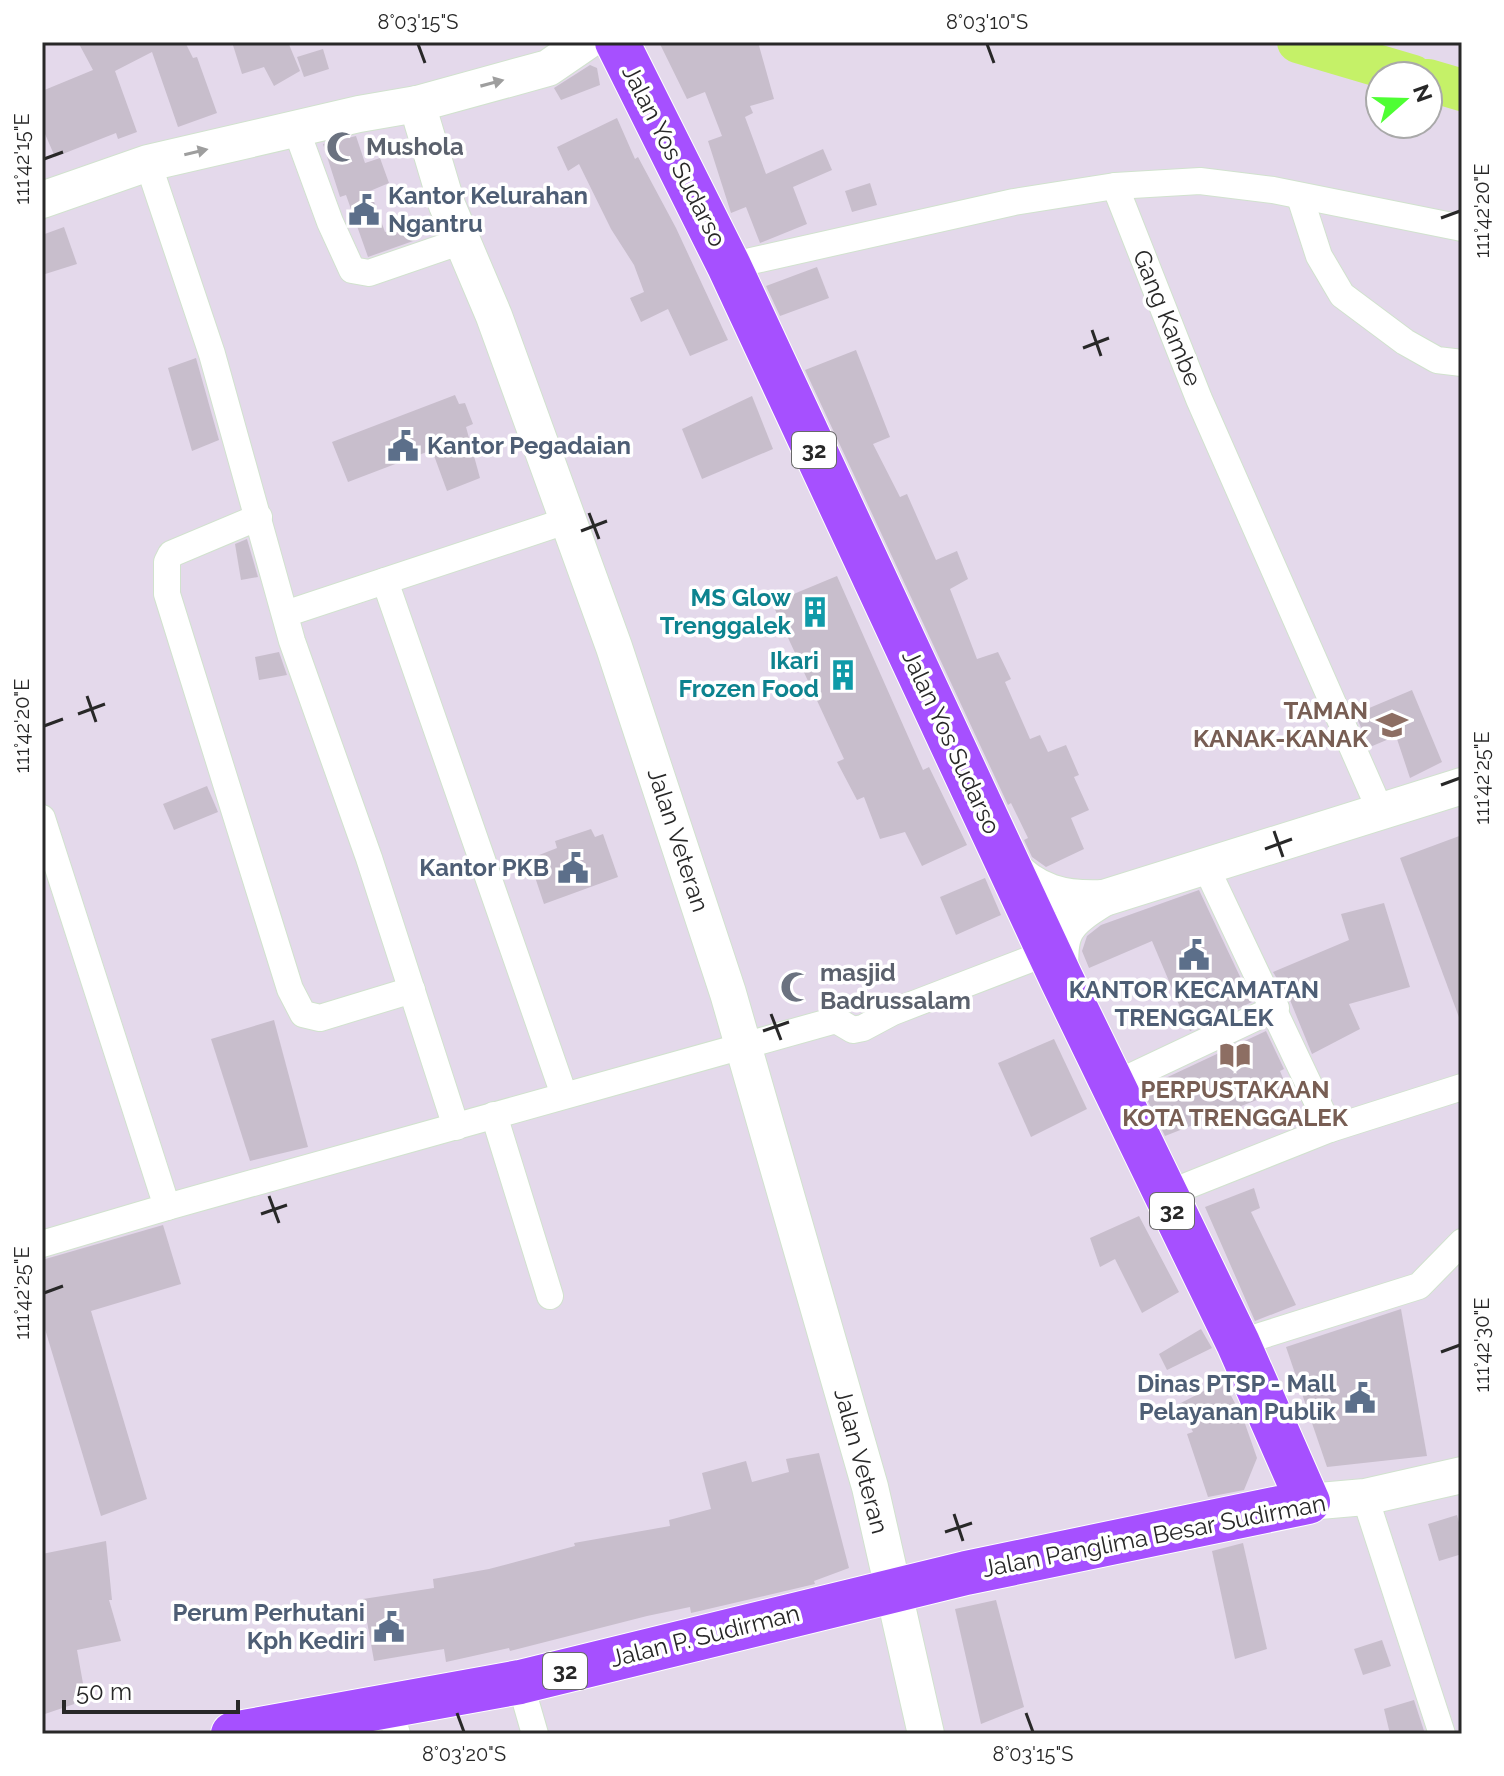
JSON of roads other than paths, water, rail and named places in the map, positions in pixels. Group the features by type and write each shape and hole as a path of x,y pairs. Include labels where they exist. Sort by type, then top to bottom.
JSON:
{"highway":[{"name":"Jalan Yos Sudarso","path":"617,42 729,266 1055,965 1238,1343 1282,1444"},
{"name":"32","path":"1282,1444 1308,1502"},
{"name":"32","path":"1264,1512 1276,1500 1282,1484 1282,1444"},
{"name":"Jalan Panglima Besar Sudirman","path":"893,1590 1308,1502"},
{"name":"Jalan P. Sudirman","path":"233,1734 393,1720 520,1682 893,1590"}],"street":[{"path":"42,200 148,163 417,104 548,68 586,42"},
{"name":"Jalan Veteran","path":"417,104 447,205 494,316 569,520 728,993 870,1487 926,1734"},
{"path":"296,129 330,222 352,270 369,273 462,241"},
{"path":"148,163 212,354 285,614 456,1127"},
{"path":"729,266 1014,202 1115,186 1200,181 1462,228"},
{"name":"Gang Kambe","path":"1115,186 1199,399 1380,810"},
{"path":"1300,197 1319,256 1342,295 1415,348 1437,360 1462,363"},
{"path":"259,517 171,554 167,562 167,594 290,989 303,1014 320,1018 412,990"},
{"path":"285,614 569,520"},
{"path":"385,581 564,1095"},
{"path":"42,1244 836,1020 853,1030 863,1028 893,1012 1055,965 1064,928 1076,915 1104,898 1462,786"},
{"path":"42,818 167,1207"},
{"path":"1006,860 1024,881 1048,893 1078,900 1104,898"},
{"path":"1205,865 1276,1008 1330,1129"},
{"path":"1113,1085 1276,1008"},
{"path":"1164,1195 1330,1129 1462,1087"},
{"path":"494,1115 550,1296"},
{"path":"1238,1343 1419,1286 1462,1242"},
{"name":"Jalan Panglima Besar Sudirman","path":"1308,1502 1365,1497 1462,1475"},
{"path":"1365,1497 1442,1734"},
{"path":"520,1682 535,1734"}],"waterway":[{"path":"1298,42 1364,62"},
{"path":"1444,85 1462,90"}],"place":[{"name":"Mushola","path":"342,147"},
{"name":"Kantor Kelurahan Ngantru","path":"364,210"},
{"name":"Kantor Pegadaian","path":"403,446"},
{"name":"MS Glow Trenggalek","path":"815,612"},
{"name":"Ikari Frozen Food","path":"843,675"},
{"name":"TAMAN KANAK-KANAK","path":"1392,725"},
{"name":"Kantor PKB","path":"573,868"},
{"name":"KANTOR KECAMATAN TRENGGALEK","path":"1194,955"},
{"name":"masjid Badrussalam","path":"796,987"},
{"name":"PERPUSTAKAAN KOTA TRENGGALEK","path":"1235,1055"},
{"name":"Dinas PTSP - Mall Pelayanan Publik","path":"1360,1398"},
{"name":"Perum Perhutani Kph Kediri","path":"389,1627"}]}
